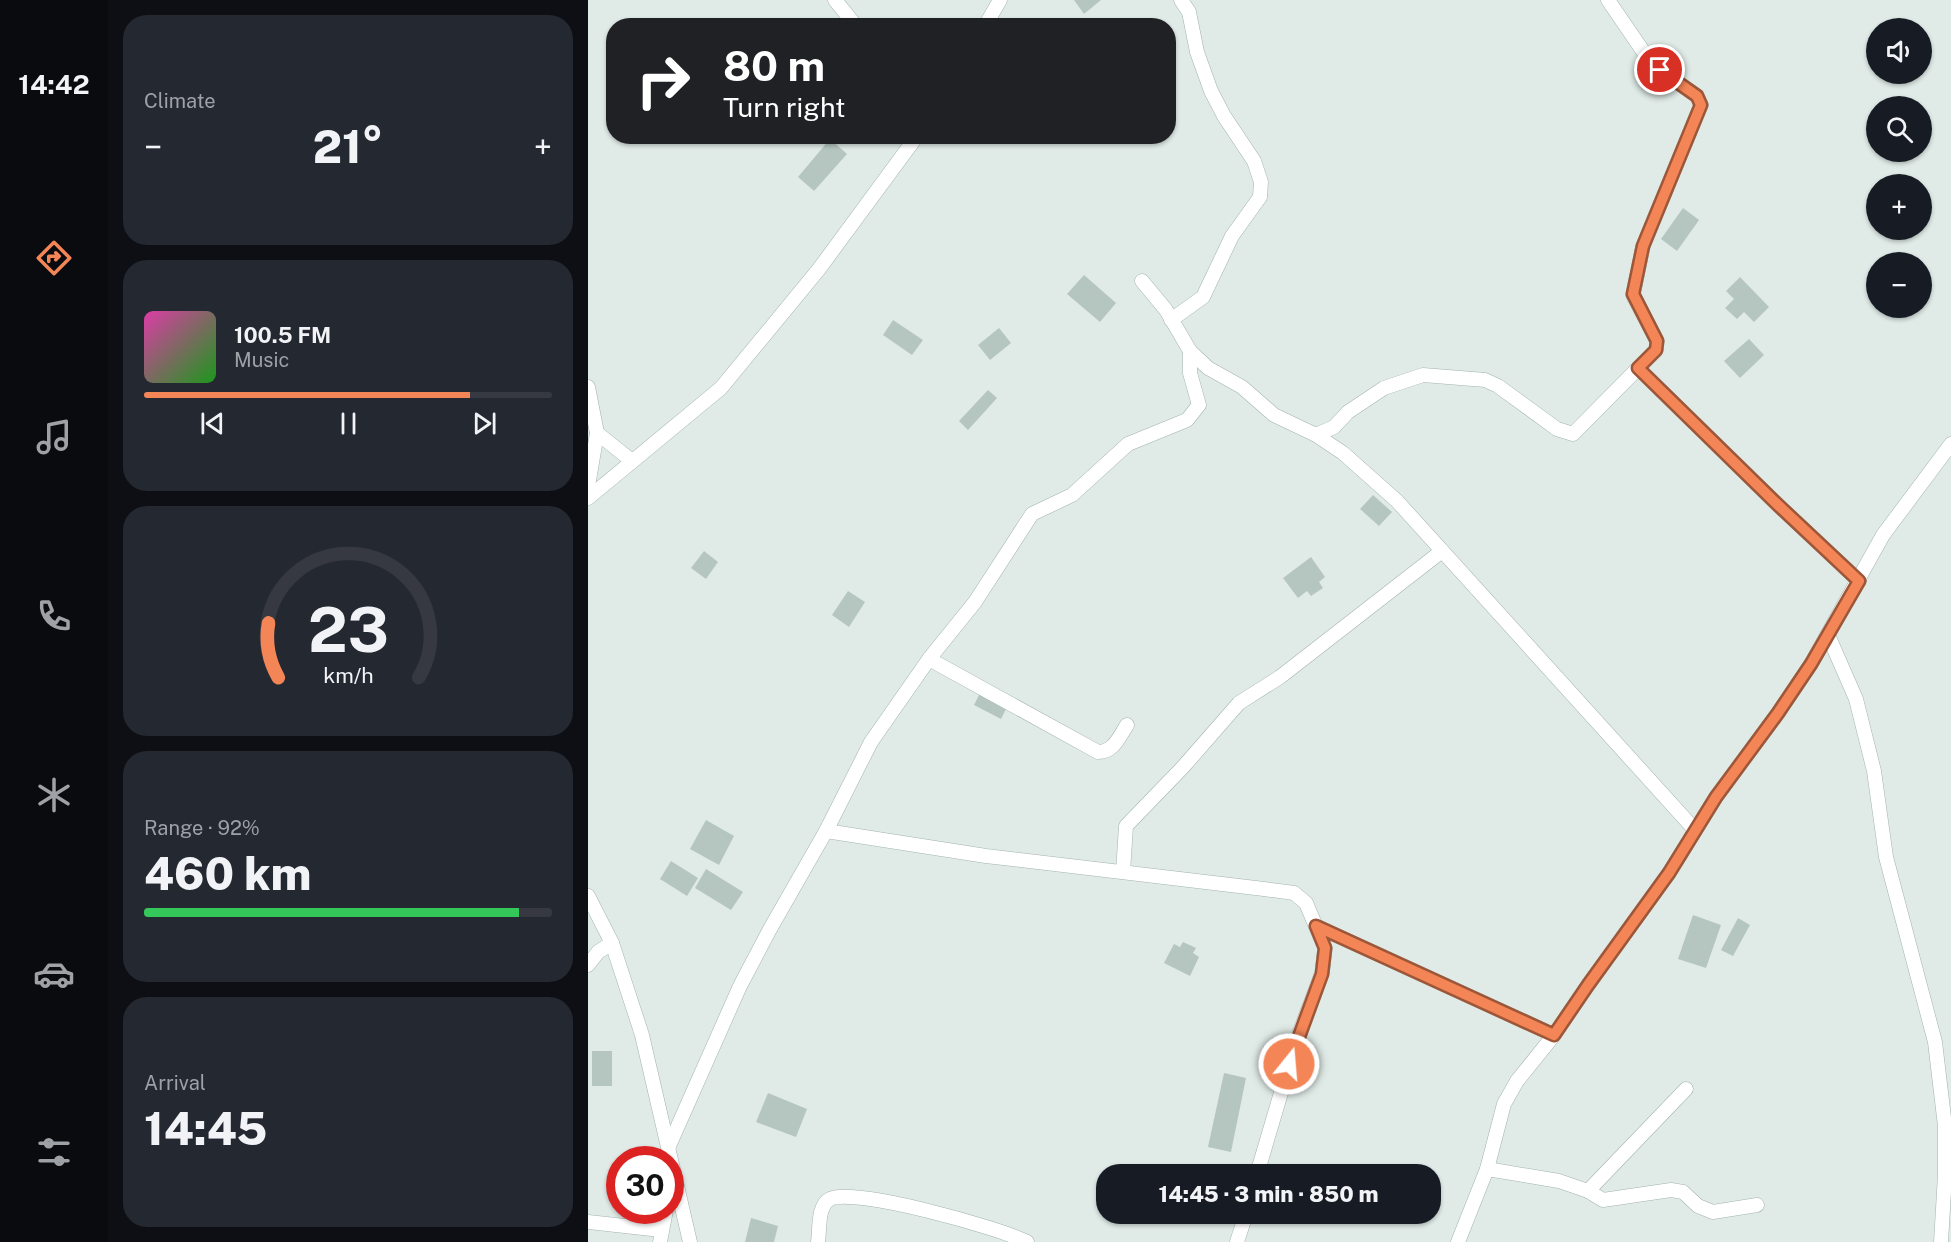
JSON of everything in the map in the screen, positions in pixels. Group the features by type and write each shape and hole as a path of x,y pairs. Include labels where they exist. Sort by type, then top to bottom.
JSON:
{"street":[{"path":"835,0 850,18"},
{"path":"990,18 1000,0"},
{"path":"1171,320 1203,297 1232,236 1260,197 1261,182 1254,161 1210,91 1197,52 1189,12 1181,0"},
{"path":"1316,435 1334,427 1347,412 1384,388 1423,375 1485,380 1498,386 1557,429 1573,434 1656,350 1657,341 1633,294 1643,246 1701,105 1697,96 1660,70 1647,57 1632,38 1615,7 1608,0"},
{"path":"588,498 722,388 819,269 912,144"},
{"path":"1142,281 1166,310 1190,351 1208,368 1242,387 1274,415 1316,435 1343,453 1397,501 1695,830"},
{"path":"669,1146 740,986 770,928 826,831 872,742 929,659 975,602 1032,514 1072,495 1128,444 1187,420 1199,405 1190,373 1190,351"},
{"path":"1190,373 1208,368"},
{"path":"1638,368 1859,581"},
{"path":"588,387 597,433 588,486"},
{"path":"597,433 632,461"},
{"path":"1458,1242 1487,1169 1504,1104 1517,1081 1554,1035 1669,873 1716,797 1778,713 1828,635 1883,536 1951,444"},
{"path":"1123,872 1126,826 1239,704 1280,677 1442,551"},
{"path":"1828,635 1856,699 1874,771 1886,857 1935,1042 1945,1126 1941,1242"},
{"path":"929,659 1098,752 1106,752 1113,748 1127,725"},
{"path":"826,831 986,856 1294,893 1306,903 1325,948 1322,974 1296,1042 1260,1164"},
{"path":"588,896 612,943 642,1035 669,1146"},
{"path":"1316,926 1554,1035"},
{"path":"588,965 598,952 612,943"},
{"path":"1588,1191 1686,1089"},
{"path":"1487,1169 1559,1180 1588,1191 1603,1200 1671,1190 1683,1192 1698,1206 1713,1212 1757,1205"},
{"path":"818,1242 822,1209 829,1200 839,1197 956,1217 1012,1234 1027,1242"},
{"path":"684,1214 690,1242"},
{"path":"588,1222 661,1236"},
{"path":"1237,1242 1243,1224"}],"building":[{"path":"1074,0 1101,0 1084,14"},
{"path":"826,144 836,144 847,154 814,191 798,177"},
{"path":"1683,208 1699,220 1677,251 1661,239"},
{"path":"1084,275 1116,303 1100,322 1067,294"},
{"path":"1740,277 1769,307 1754,322 1744,312 1737,319 1725,308 1734,299 1726,291"},
{"path":"893,320 923,340 912,355 883,335"},
{"path":"999,328 1011,343 990,360 978,345"},
{"path":"1749,339 1764,355 1740,378 1724,361"},
{"path":"988,390 997,398 968,430 959,421"},
{"path":"1373,495 1392,512 1379,526 1360,509"},
{"path":"704,551 718,562 706,579 691,568"},
{"path":"1311,557 1325,577 1319,582 1323,588 1311,596 1307,591 1298,598 1283,578"},
{"path":"848,591 865,602 849,627 832,615"},
{"path":"980,693 1007,707 1001,719 974,705"},
{"path":"706,820 734,836 719,865 690,849"},
{"path":"671,861 698,878 687,896 660,879"},
{"path":"706,869 743,892 731,910 695,888"},
{"path":"1693,915 1721,925 1706,968 1678,959"},
{"path":"1738,918 1750,925 1733,956 1721,950"},
{"path":"1183,942 1196,948 1193,953 1199,957 1190,976 1164,963 1174,944 1180,947"},
{"path":"592,1051 612,1051 612,1086 592,1086"},
{"path":"1224,1073 1246,1078 1231,1152 1208,1147"},
{"path":"768,1093 807,1109 796,1137 756,1122"},
{"path":"751,1218 778,1226 774,1242 745,1242"}],"route":[{"path":"1289,1064 1322,974 1325,948 1316,926 1554,1035 1640,916 1716,797 1811,664 1859,581 1638,368 1656,350 1657,341 1633,294 1643,246 1701,105 1697,96 1660,70"}]}
